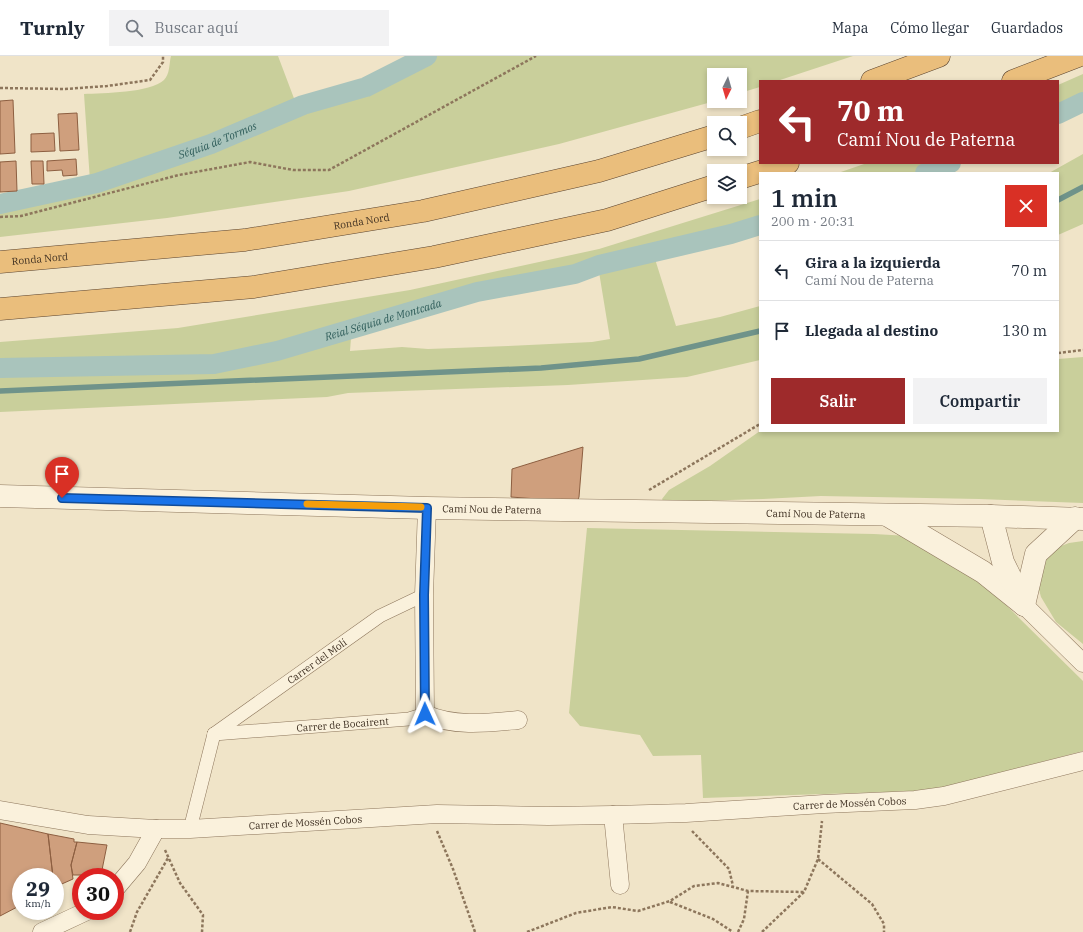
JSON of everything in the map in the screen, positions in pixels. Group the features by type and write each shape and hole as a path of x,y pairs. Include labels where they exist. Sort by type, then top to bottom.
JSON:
{"highway":[{"path":"875,80 939,56"},
{"path":"1000,80 1048,56"},
{"path":"1016,80 1078,56"},
{"path":"747,126 759,121"},
{"name":"Ronda Nord","path":"0,262 245,240 423,211 599,171 707,138"},
{"path":"759,172 785,164"},
{"path":"747,176 759,172"},
{"path":"0,309 254,287 434,257 607,220 707,188"}],"street":[{"name":"Camí Nou de Paterna","path":"0,496 427,508 887,514 1079,519"},
{"path":"427,508 424,595 425,714 432,718 468,724 518,720"},
{"path":"887,514 983,572 1024,605 1083,663"},
{"path":"983,572 992,516"},
{"path":"992,516 1003,562 1024,605"},
{"path":"1024,605 1036,554 1079,519"},
{"name":"Carrer del Molí","path":"214,734 380,616 424,595"},
{"name":"Carrer de Bocairent","path":"214,734 409,719 425,714"},
{"path":"190,829 214,734"},
{"name":"Carrer de Mossén Cobos","path":"0,810 88,825 156,829 190,829 430,814 613,816 681,813 915,800 944,796 1083,760"},
{"path":"613,816 620,885"},
{"path":"124,878 137,863 156,829"},
{"path":"42,932 72,918"}],"path":[{"path":"0,88 65,89 107,86 150,80 163,62 163,56"},
{"path":"0,217 21,216 179,175 250,162 293,170 329,170 536,56"},
{"path":"1059,353 1083,350"},
{"path":"641,511 646,492 759,425"},
{"path":"762,932 804,892 818,859 824,804"},
{"path":"681,813 683,822 729,869 734,887"},
{"path":"430,814 453,869 475,932"},
{"path":"130,932 137,912 168,858 180,882 203,915 202,932"},
{"path":"818,859 872,904 884,924 884,932"},
{"path":"527,932 576,913 612,907 638,911 670,901 694,886 718,883 748,891 804,892"},
{"path":"738,932 744,919 748,891"},
{"path":"670,901 713,919 733,932"}],"green space":[{"path":"171,56 278,56 295,101 346,86 382,72 411,56 853,56 780,80 759,80 759,87 747,91 747,68 707,68 707,103 559,144 349,191 167,218 0,237 0,196 90,181 84,94 126,92 148,88 164,80 167,75"},
{"path":"1083,74 1083,108 1059,120 1059,85"},
{"path":"1083,154 1083,224 1059,235 1059,172 1051,172"},
{"path":"864,164 961,164 943,172 841,172"},
{"path":"759,199 759,234 655,259 676,326 720,317 759,306 759,360 687,377 568,385 348,393 327,397 0,412 0,342 178,328 410,290 599,249","holes":["599,272 610,339 592,342 428,349 402,347 350,351 351,338 406,320 512,290 562,282"]},
{"path":"1083,357 1083,503 979,499 821,496 664,502 662,499 669,490 710,466 759,432 1059,432 1059,359"},
{"path":"587,528 909,536 962,564 1083,681 1083,751 946,787 918,791 703,798 701,755 653,756 640,735 580,726 569,713"},
{"path":"1083,541 1083,644 1056,622 1041,597 1038,586 1047,556 1056,548 1069,543"}],"building":[{"path":"13,100 15,153 0,154 0,101"},
{"path":"77,113 79,150 60,151 58,114"},
{"path":"54,133 55,151 31,152 31,134"},
{"path":"76,159 77,175 63,176 62,170 47,171 47,161"},
{"path":"16,161 17,191 0,192 0,162"},
{"path":"31,161 43,161 44,184 32,184"},
{"path":"583,447 579,497 577,502 511,497 512,469"},
{"path":"0,823 48,834 52,868 12,868 12,910 0,916"},
{"path":"48,834 74,839 74,842 77,842 71,865 72,879 64,883 64,868 52,868"},
{"path":"77,842 107,845 102,868 72,868 72,870 71,865"}],"waterway":[{"name":"Séquia de Tormos","path":"0,204 97,183 211,144 303,105 366,87 427,56"},
{"name":"Reial Séquia de Montcada","path":"1059,114 1083,102"},
{"name":"Reial Séquia de Montcada","path":"928,172 948,164"},
{"path":"1059,199 1083,187"},
{"name":"Reial Séquia de Montcada","path":"0,368 214,364 277,351 477,292 575,274 599,265 731,234 759,225"},
{"path":"0,391 541,368 639,359 759,331"}],"slow traffic":[{"path":"307,504 421,507"}],"route":[{"path":"62,498 427,508 424,595 425,714"}]}
